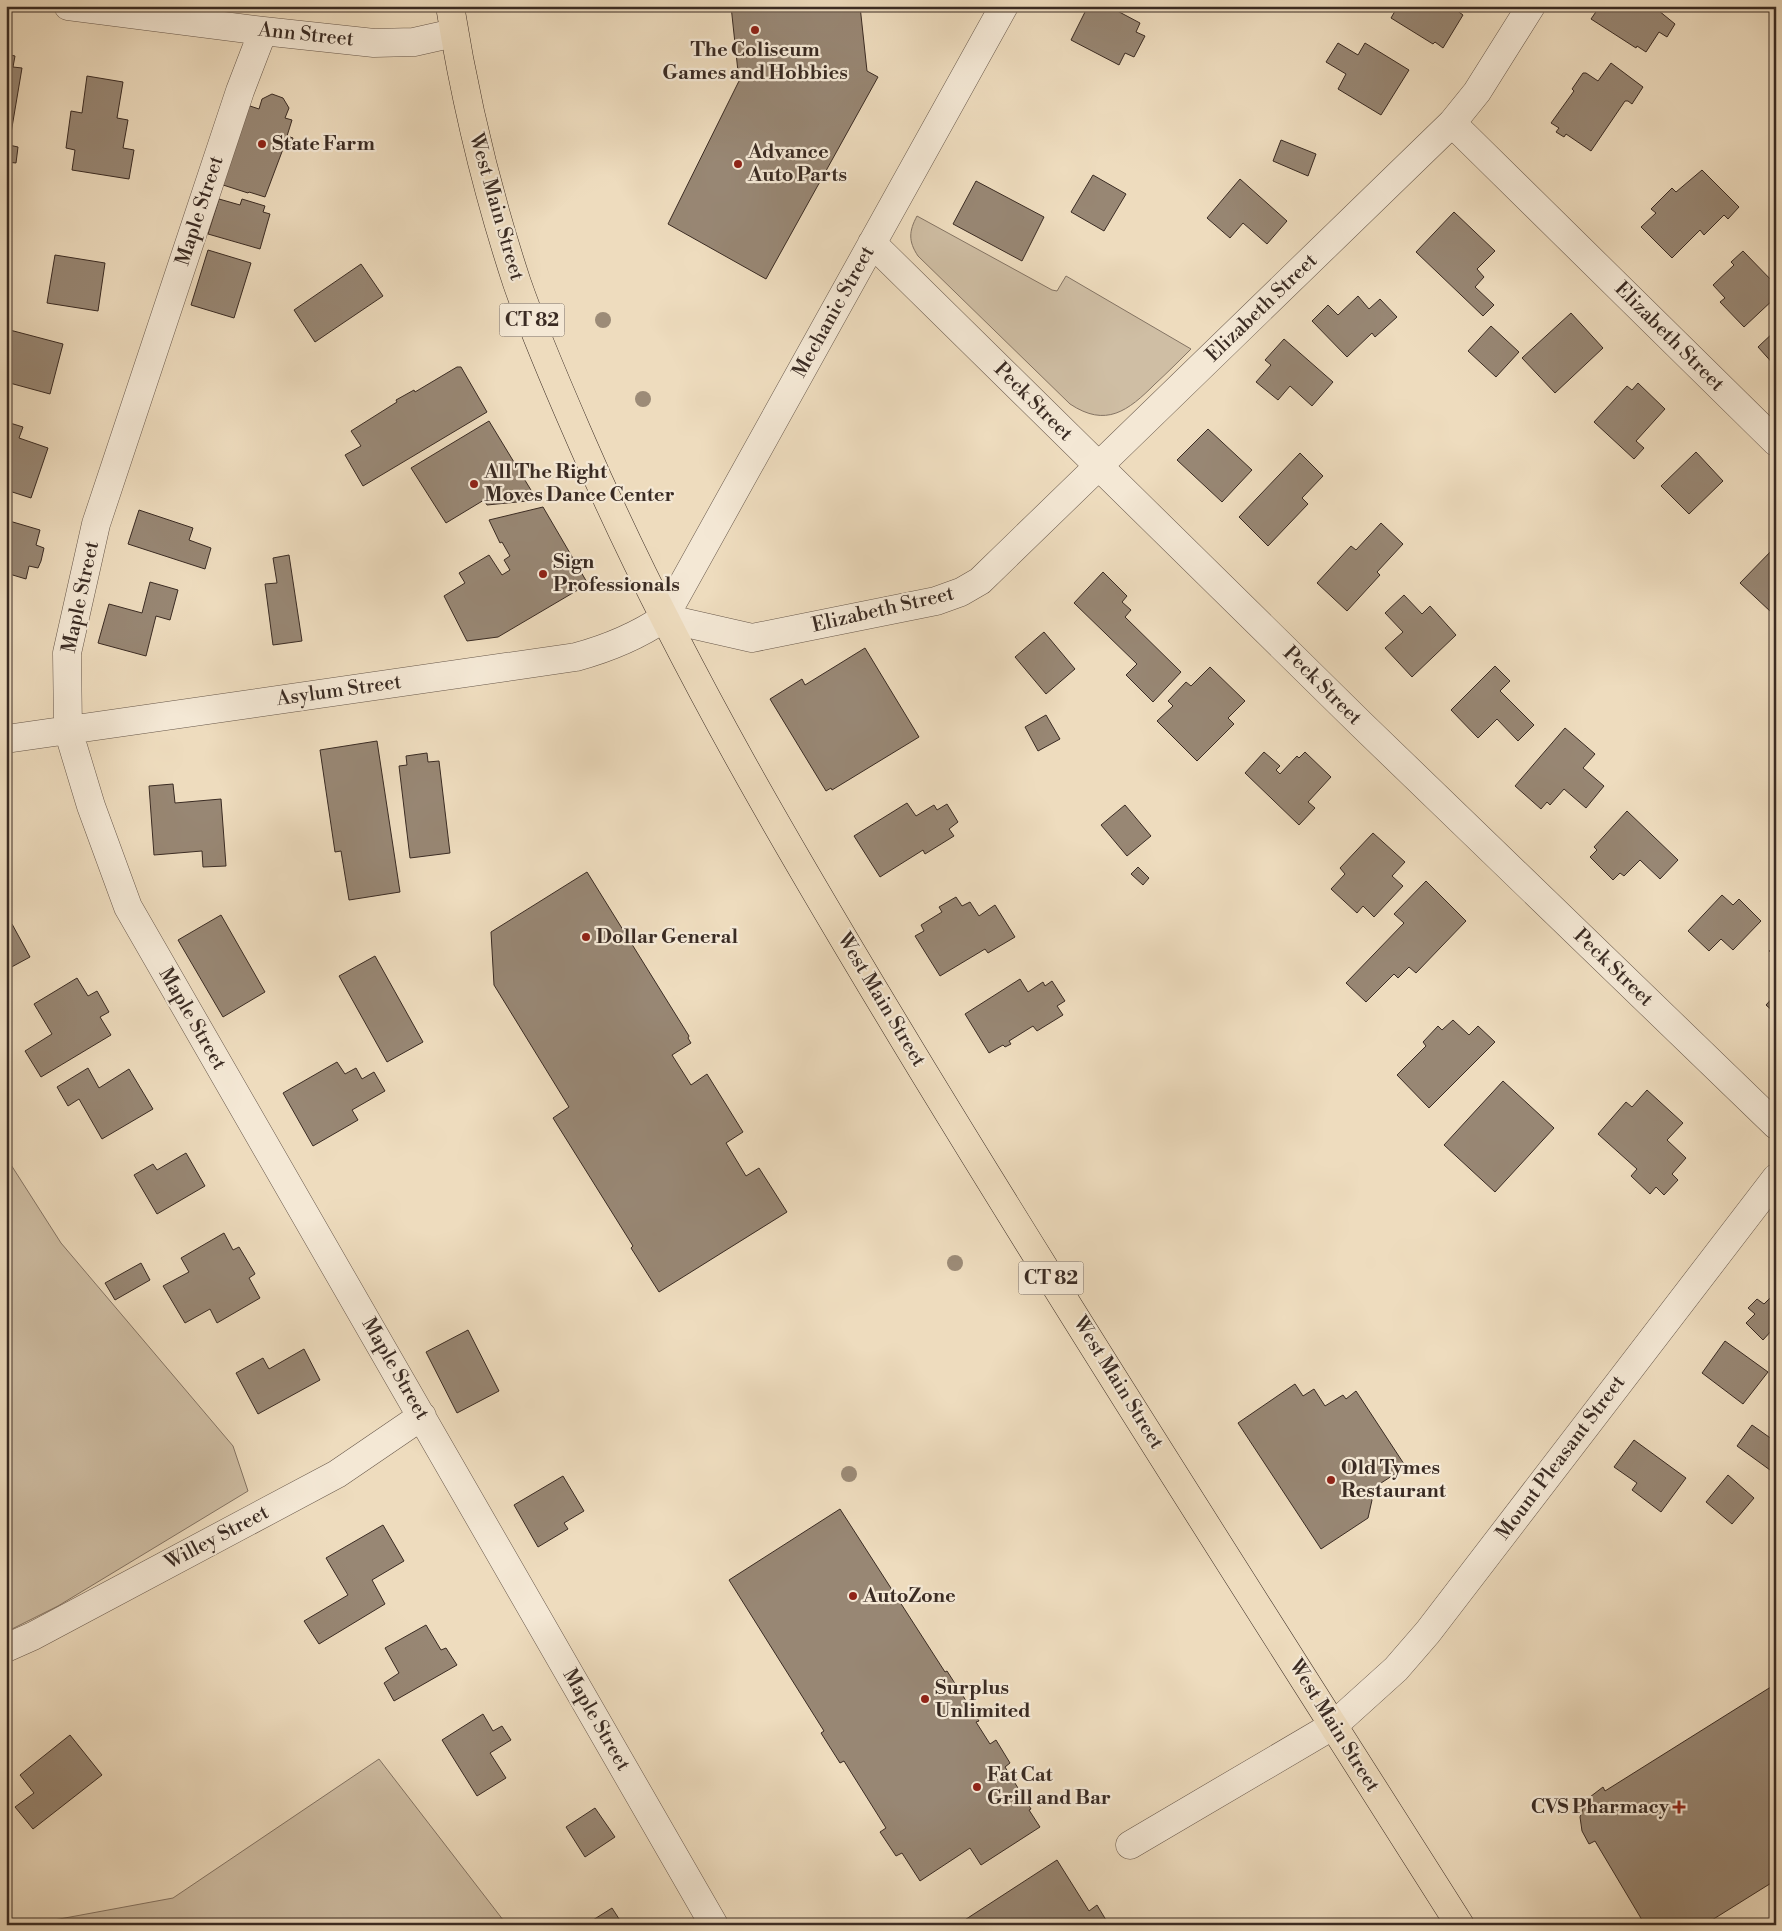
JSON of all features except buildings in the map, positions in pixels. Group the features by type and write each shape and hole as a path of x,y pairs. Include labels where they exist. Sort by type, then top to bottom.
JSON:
{"main road":[{"name":"West Main Street","path":"452,19 476,142 519,289 598,480 664,618 725,734 867,978 975,1157 1460,1925"}],"street":[{"name":"Ann Street","path":"68,6 374,43 414,42 452,19"},
{"name":"Mechanic Street","path":"664,618 1004,6"},
{"path":"1452,123 1477,92 1531,6"},
{"name":"Maple Street","path":"263,31 240,91 96,524 67,653 68,730 91,806 128,907 714,1925"},
{"name":"Elizabeth Street","path":"664,618 752,638 950,597 980,581 1452,123 1776,442"},
{"name":"Peck Street","path":"872,243 1361,724 1776,1125"},
{"name":"Asylum Street","path":"6,739 576,657 605,649 624,641 664,618"},
{"name":"Mount Pleasant Street","path":"1130,1845 1334,1725 1396,1669 1423,1638 1776,1178"},
{"name":"Willey Street","path":"6,1648 33,1636 337,1474 422,1416"}],"shaded area":[{"path":"917,216 1052,290 1057,291 1066,276 1191,349 1145,394 1126,409 1106,415 1095,415 1083,411 1070,404 918,256 911,241 912,226"},
{"path":"6,1157 61,1243 233,1446 248,1491 58,1606 6,1632"},
{"path":"379,1759 507,1925 27,1925 173,1898"}],"place":[{"name":"The Coliseum Games and Hobbies","path":"755,30"},
{"name":"State Farm","path":"262,144"},
{"name":"Advance Auto Parts","path":"738,164"},
{"name":"All The Right Moves Dance Center","path":"474,484"},
{"name":"Sign Professionals","path":"543,574"},
{"name":"Dollar General","path":"586,937"},
{"name":"Old Tymes Restaurant","path":"1331,1480"},
{"name":"AutoZone","path":"853,1596"},
{"name":"Surplus Unlimited","path":"925,1699"},
{"name":"Fat Cat Grill and Bar","path":"977,1787"},
{"name":"CVS Pharmacy","path":"1679,1807"}]}
